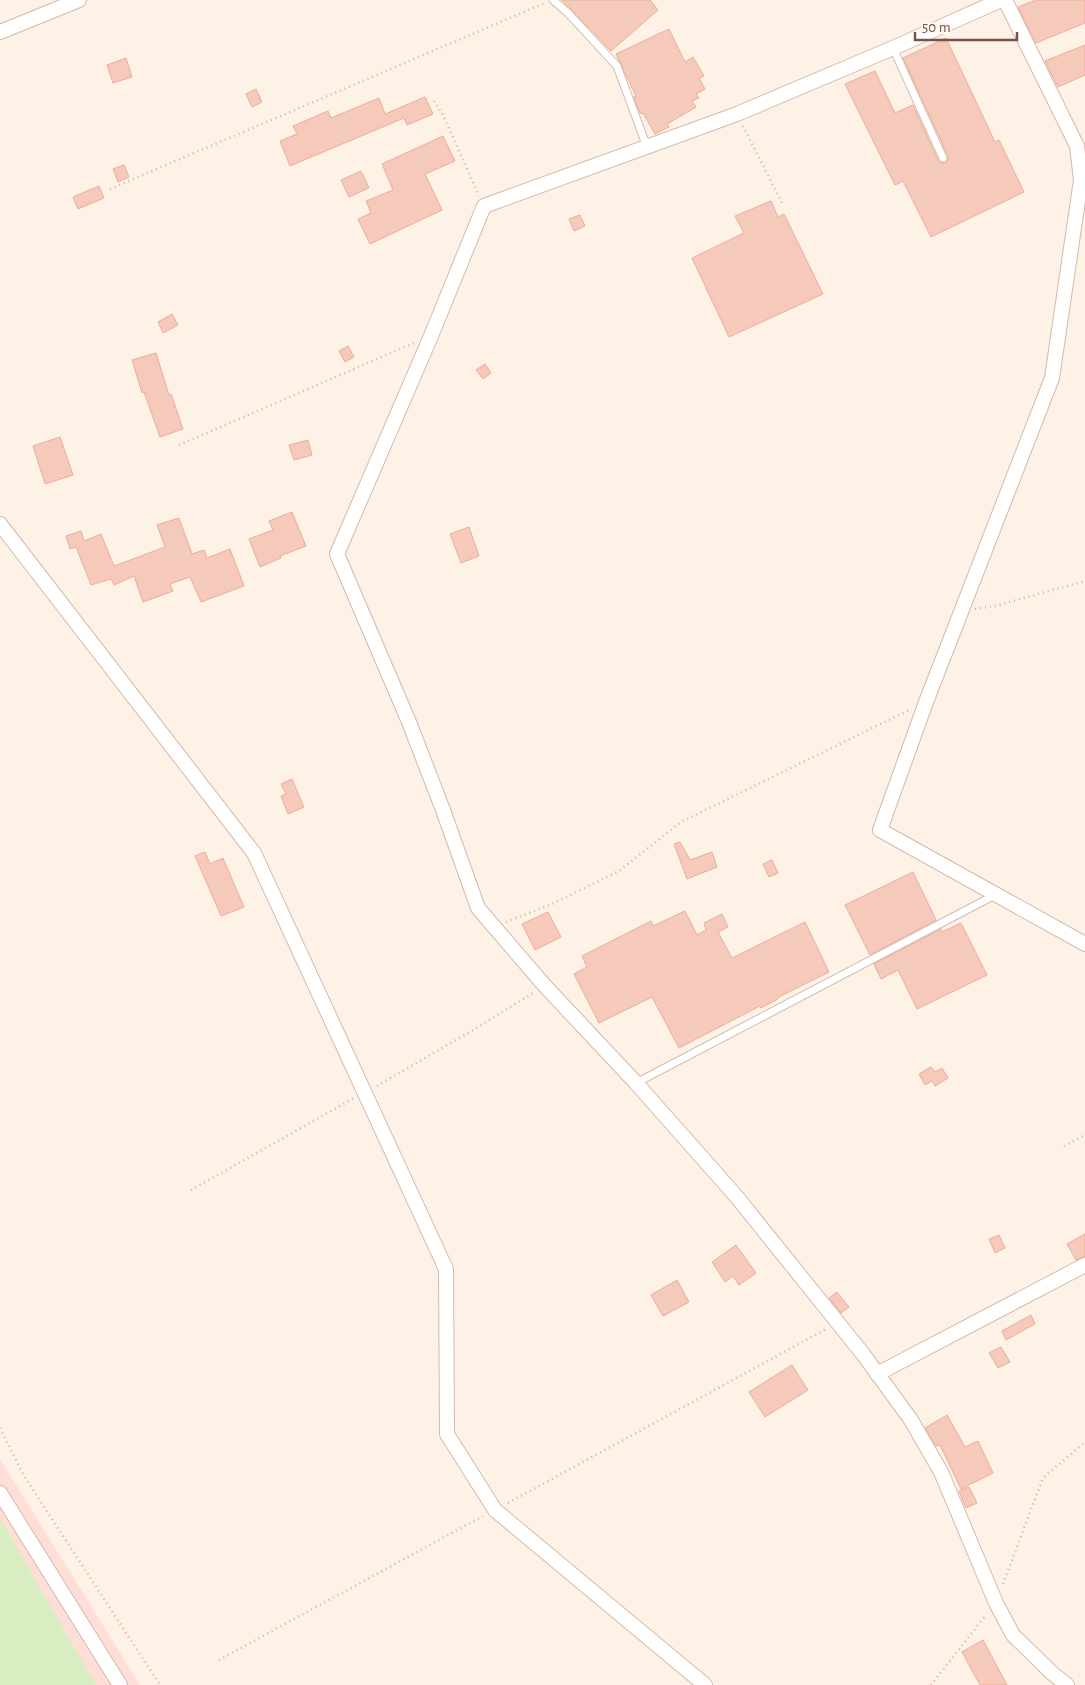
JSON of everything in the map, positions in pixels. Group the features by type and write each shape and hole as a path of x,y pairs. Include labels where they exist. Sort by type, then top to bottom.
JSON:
{"street":[{"path":"0,32 78,0"},
{"path":"1001,0 737,114 484,206 432,336 336,554 409,722 478,908 545,986 636,1083 736,1196 877,1374 911,1420 941,1472 996,1603 1014,1635 1052,1673 1067,1685"},
{"path":"1005,0 1077,146 1081,180 1052,378 926,702 880,830 1085,944"},
{"path":"0,524 254,853 446,1268 447,1434 495,1510 705,1685"},
{"path":"877,1374 1085,1265"},
{"path":"0,1493 120,1685"}],"lane":[{"path":"552,0 568,12 617,66 647,147"},
{"path":"893,48 943,158"},
{"path":"636,1083 994,895"}],"path":[{"path":"110,189 552,0"},
{"path":"434,101 443,115 484,206"},
{"path":"737,114 782,202"},
{"path":"179,445 432,336"},
{"path":"962,611 995,606 1085,581"},
{"path":"495,926 550,905 618,871 681,822 926,702"},
{"path":"1064,1146 1085,1135"},
{"path":"219,1660 838,1323"},
{"path":"0,1428 24,1476 160,1685"},
{"path":"931,1685 996,1603 1043,1478 1085,1442"}],"shaded area":[{"path":"0,1459 140,1685 0,1685"}],"green space":[{"path":"0,1518 96,1685 0,1685"}],"building":[{"path":"562,0 650,0 658,10 611,51"},
{"path":"1036,0 1085,0 1085,23 1036,43 1018,7"},
{"path":"669,29 685,62 693,57 704,76 699,78 705,89 696,94 699,98 692,101 696,107 667,124 669,127 655,134 643,113 641,114 638,109 634,97 636,96 616,54"},
{"path":"946,38 995,142 999,140 1024,192 931,237 903,181 895,185 845,84 875,71 895,113 913,105 938,160 946,163 948,156 903,58"},
{"path":"1085,45 1085,75 1058,87 1045,61"},
{"path":"126,58 132,77 113,83 107,65"},
{"path":"256,89 262,102 252,107 246,94"},
{"path":"425,97 433,114 407,125 404,118 290,166 280,141 297,134 293,126 328,111 331,118 379,98 385,114"},
{"path":"443,136 455,161 425,174 442,210 370,244 358,219 371,213 366,201 393,190 382,164"},
{"path":"124,165 129,177 118,182 113,169"},
{"path":"361,171 369,188 349,197 341,180"},
{"path":"99,186 104,198 78,209 73,197"},
{"path":"771,201 778,217 784,214 823,294 729,337 692,258 744,233 735,216"},
{"path":"580,215 585,226 574,231 569,219"},
{"path":"172,314 178,325 163,333 158,322"},
{"path":"348,346 354,357 345,362 339,351"},
{"path":"156,353 169,395 171,394 183,429 160,437 144,392 142,393 132,360"},
{"path":"485,364 491,373 483,379 476,370"},
{"path":"60,437 73,475 45,484 33,446"},
{"path":"308,440 312,455 294,460 289,445"},
{"path":"292,512 306,546 280,556 281,558 260,567 249,539 273,530 269,521"},
{"path":"179,518 192,554 204,550 207,558 230,549 244,586 201,602 190,577 170,584 173,591 143,602 134,576 114,585 111,579 91,585 76,547 70,549 66,536 81,531 84,541 101,534 114,566 165,547 157,525"},
{"path":"469,527 479,556 461,563 450,534"},
{"path":"292,779 304,807 288,814 281,796 286,794 281,784"},
{"path":"680,842 690,860 712,852 717,867 687,879 674,844"},
{"path":"205,852 210,864 223,858 244,907 221,916 195,856"},
{"path":"772,860 778,873 769,877 763,864"},
{"path":"913,872 936,920 870,955 845,905"},
{"path":"685,911 697,935 706,930 704,923 722,914 728,927 718,932 732,958 805,922 829,972 679,1048 652,997 599,1023 574,974 587,967 582,956 651,921 653,926"},
{"path":"548,912 561,937 535,950 522,924"},
{"path":"961,923 987,975 917,1009 898,970 881,979 874,964 941,929 942,932"},
{"path":"931,1067 935,1072 942,1068 948,1078 935,1086 932,1081 925,1085 919,1074"},
{"path":"1085,1234 1085,1256 1076,1260 1067,1244"},
{"path":"999,1235 1005,1248 995,1253 989,1239"},
{"path":"736,1245 756,1273 739,1285 733,1276 725,1282 712,1262"},
{"path":"677,1280 689,1302 663,1316 651,1295"},
{"path":"837,1292 849,1307 841,1313 829,1298"},
{"path":"1031,1315 1035,1324 1006,1340 1002,1331"},
{"path":"1001,1347 1010,1362 998,1368 989,1353"},
{"path":"792,1365 808,1390 765,1417 749,1392"},
{"path":"947,1415 965,1447 978,1441 993,1473 961,1489 940,1445 936,1446 925,1428"},
{"path":"969,1487 977,1503 966,1508 959,1491"},
{"path":"983,1640 1007,1685 980,1685 962,1652"}]}
